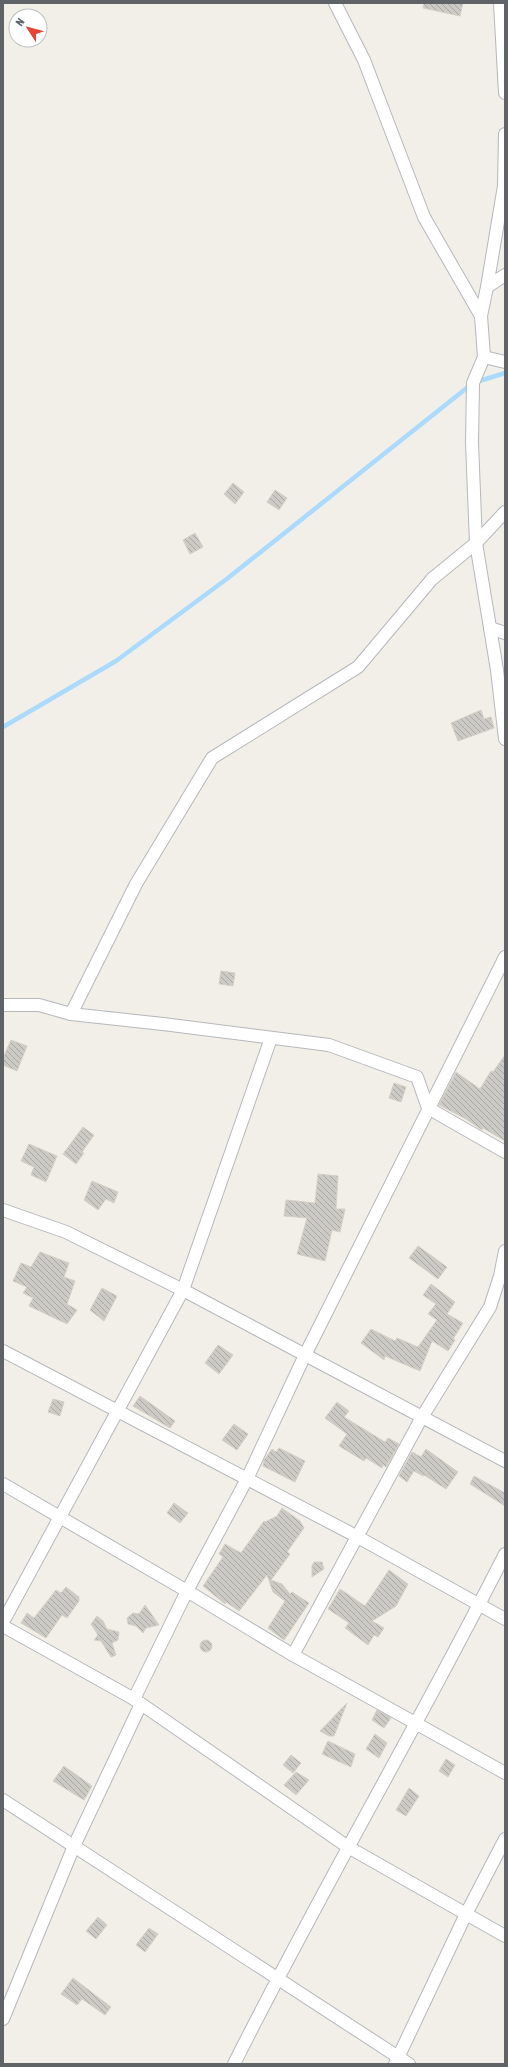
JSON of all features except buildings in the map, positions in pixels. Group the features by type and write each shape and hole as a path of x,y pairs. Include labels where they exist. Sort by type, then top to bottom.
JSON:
{"street":[{"path":"335,3 364,60 424,217 481,316"},
{"path":"500,3 505,94"},
{"path":"505,134 504,185 481,316 484,357 473,383 472,443 476,543 490,628 501,674 505,739"},
{"path":"487,287 505,276"},
{"path":"484,357 505,362"},
{"path":"71,1014 136,884 212,758 358,667 432,579 476,543 505,512"},
{"path":"490,628 505,633"},
{"path":"3,2019 74,1846 187,1591 247,1479 305,1355 505,957"},
{"path":"3,1005 39,1005 71,1014 329,1045 417,1076 428,1108 505,1152"},
{"path":"3,1622 183,1290 271,1038"},
{"path":"3,1210 66,1232 183,1290 505,1461"},
{"path":"293,1655 356,1536 422,1417 490,1307 500,1276 505,1251"},
{"path":"3,1351 356,1536 505,1619"},
{"path":"3,1484 187,1591 293,1655 505,1773"},
{"path":"234,2064 276,1980 417,1723 505,1554"},
{"path":"3,1626 137,1701 348,1847 505,1936"},
{"path":"3,1800 397,2060 409,2064"},
{"path":"397,2060 466,1914 505,1839"}],"waterway":[{"path":"3,727 116,661 228,578 473,383 505,373"}]}
